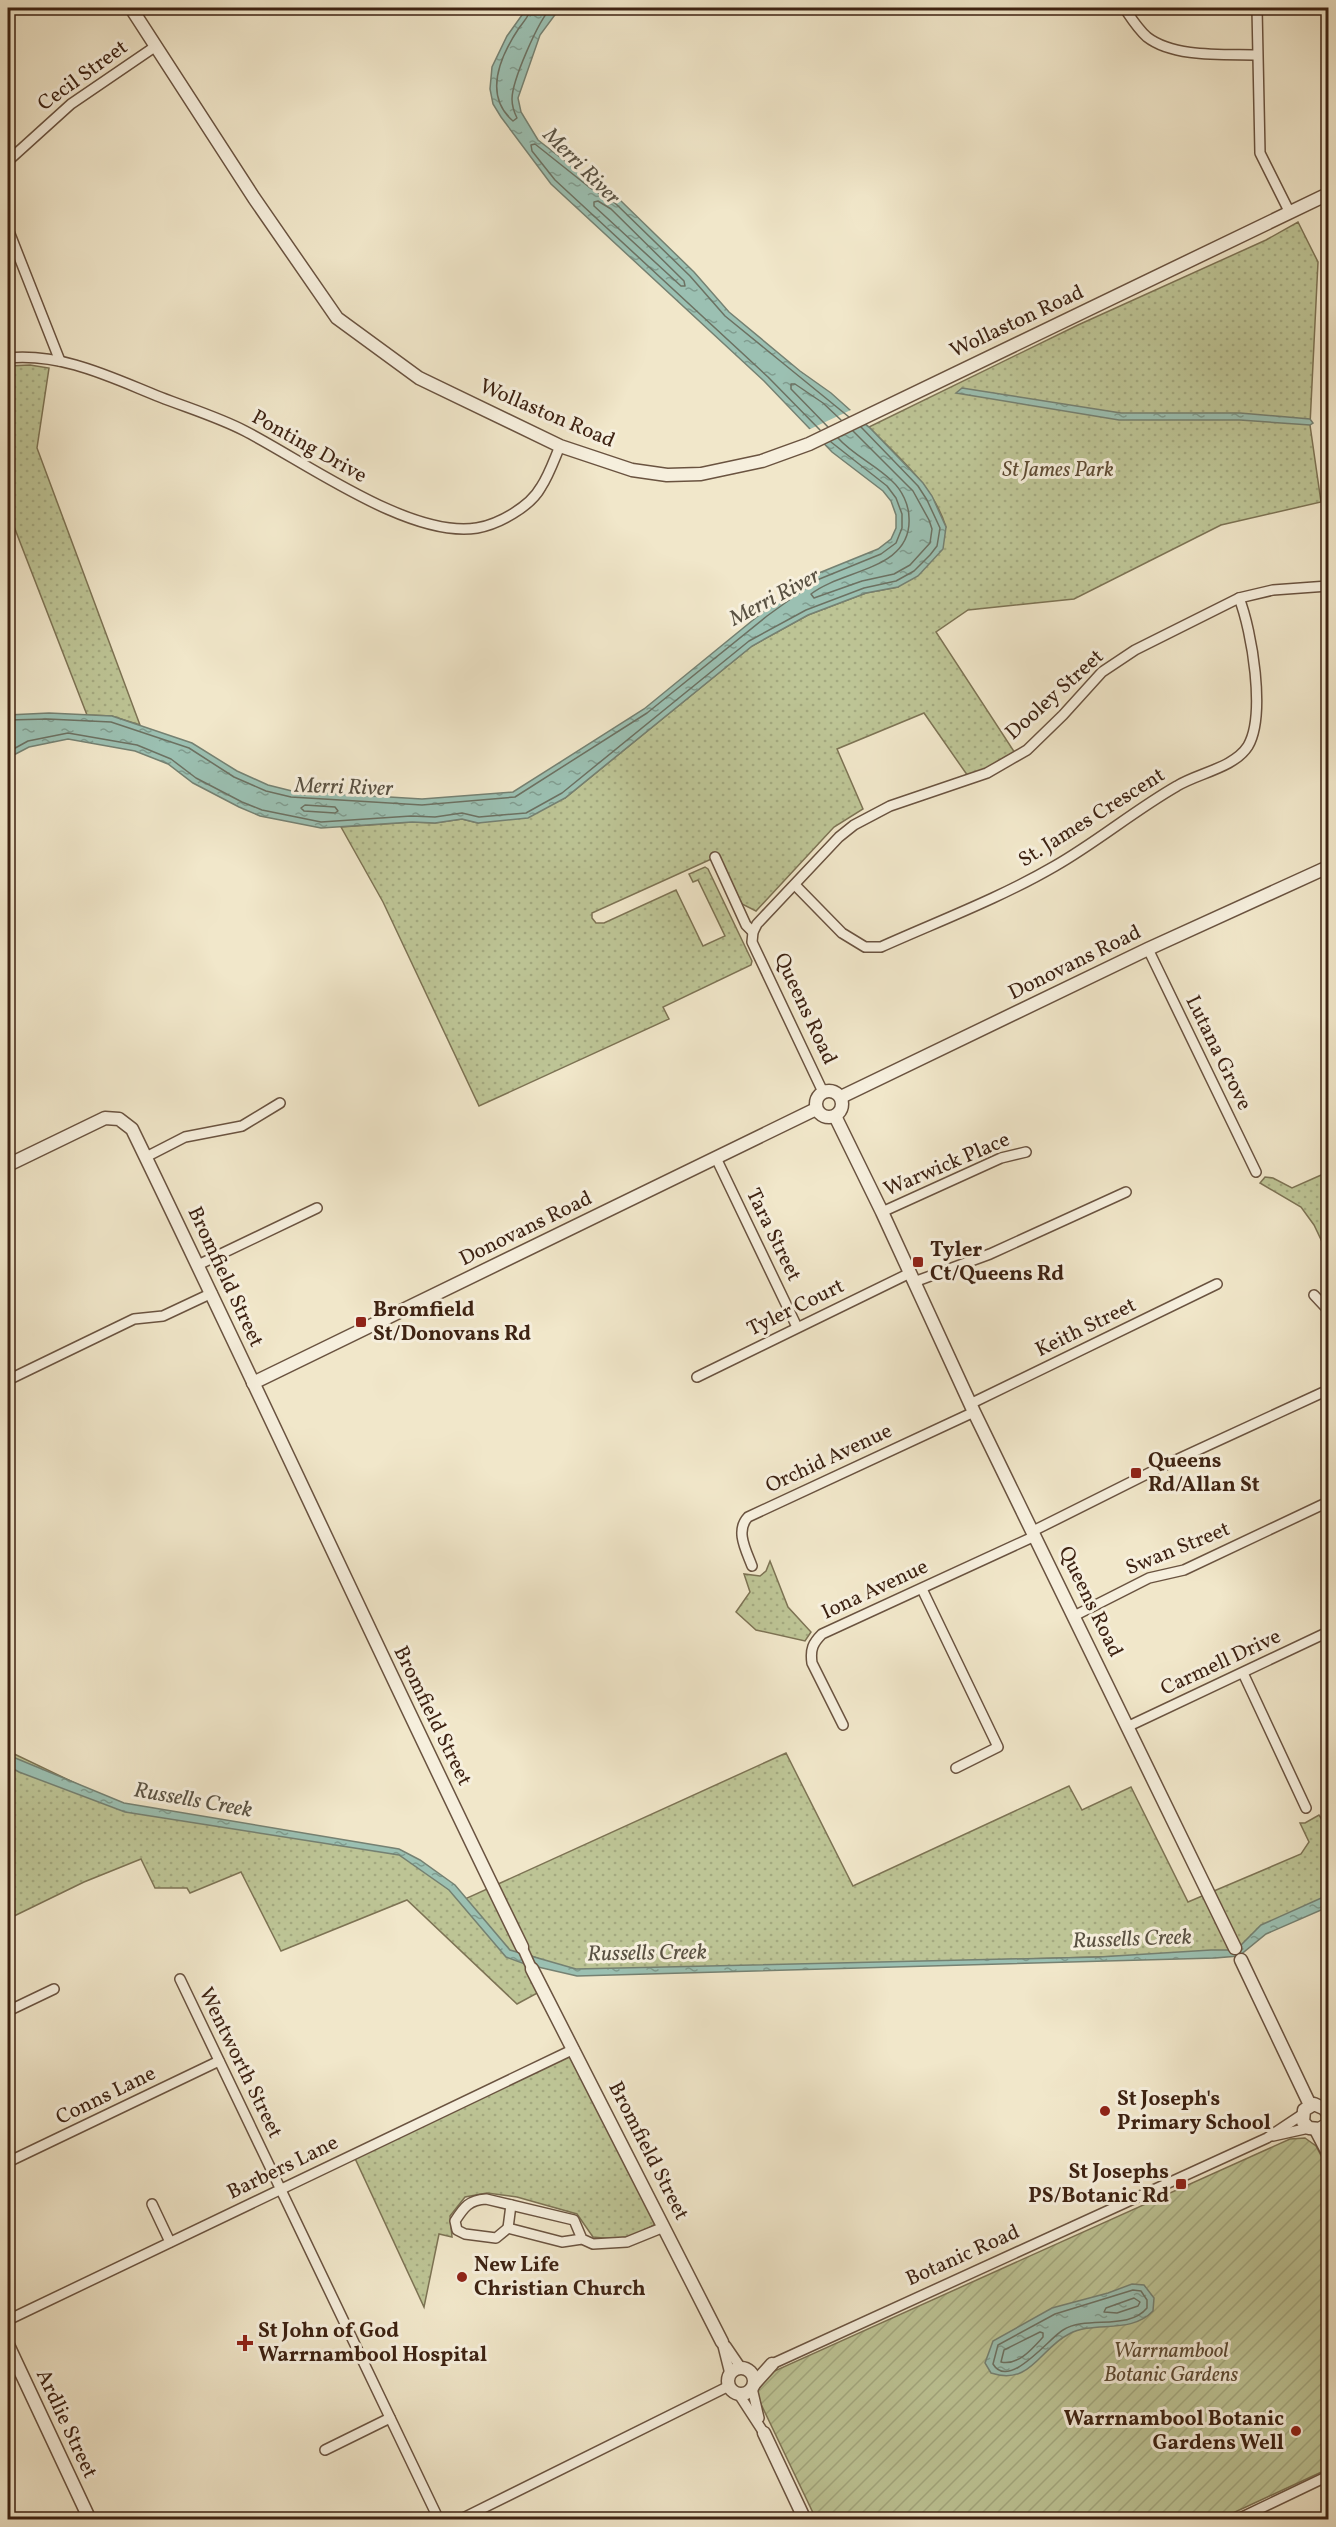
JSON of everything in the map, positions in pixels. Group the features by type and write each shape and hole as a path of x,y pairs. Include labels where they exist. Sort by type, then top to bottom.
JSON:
{"street":[{"name":"Wollaston Road","path":"131,8 254,198 337,318 419,378 560,446 632,470 667,475 701,474 762,461 809,444 1329,194"},
{"path":"1257,8 1260,153 1290,213"},
{"path":"1127,12 1142,32 1160,45 1194,52 1257,55"},
{"name":"Cecil Street","path":"8,161 71,104 156,46"},
{"path":"8,229 60,361"},
{"name":"Ponting Drive","path":"8,358 60,361 98,371 245,431 358,495 416,520 450,529 478,528 520,509 540,489 560,446"},
{"name":"Dooley Street","path":"752,937 757,924 839,837 854,825 890,806 987,773 1027,750 1102,672 1135,650 1239,598 1273,590 1329,586"},
{"name":"St. James Crescent","path":"795,885 842,933 865,947 881,946 1040,874 1144,805 1192,777 1234,759 1247,747 1254,731 1255,663 1239,598"},
{"name":"Queens Road","path":"715,857 823,1092"},
{"name":"Donovans Road","path":"841,1097 1148,950 1329,867"},
{"name":"Lutana Grove","path":"1148,950 1256,1172"},
{"path":"833,1091 841,1097 842,1107 834,1116 824,1116 816,1109 817,1098 823,1092 833,1091"},
{"path":"146,1157 185,1137 243,1126 280,1102"},
{"name":"Donovans Road","path":"253,1383 816,1109"},
{"name":"Queens Road","path":"834,1116 882,1212 972,1408 1320,2118 1329,2153"},
{"name":"Bromfield Street","path":"8,1165 105,1118 119,1119 132,1129 212,1293 389,1673 532,1969 722,2342 805,2520"},
{"name":"Warwick Place","path":"882,1212 1001,1158 1026,1152"},
{"name":"Tara Street","path":"716,1158 797,1328"},
{"name":"Tyler Court","path":"698,1377 797,1328 912,1277 990,1254 1125,1192"},
{"path":"198,1265 317,1208"},
{"name":"Keith Street","path":"972,1408 1217,1284"},
{"path":"8,1380 134,1319 163,1316 212,1293"},
{"path":"1314,1295 1329,1310"},
{"name":"Iona Avenue","path":"843,1725 812,1663 811,1651 814,1642 822,1634 922,1589 1034,1534 1162,1466 1329,1390"},
{"name":"Orchid Avenue","path":"752,1566 741,1534 742,1523 748,1517 972,1408"},
{"name":"Swan Street","path":"1074,1616 1149,1578 1185,1570 1329,1502"},
{"path":"922,1589 999,1748 956,1768"},
{"name":"Carmell Drive","path":"1129,1726 1329,1632"},
{"path":"1243,1673 1306,1808"},
{"name":"Wentworth Street","path":"180,1979 439,2520"},
{"path":"8,2011 54,1989"},
{"name":"Barbers Lane","path":"8,2320 574,2049"},
{"name":"Conns Lane","path":"8,2162 219,2061"},
{"name":"Botanic Road","path":"459,2520 737,2378 1268,2138 1320,2118"},
{"name":"Botanic Road","path":"1268,2138 1320,2118"},
{"path":"511,2205 508,2228 496,2238 465,2234 457,2230 455,2221 463,2208 473,2200 486,2199 574,2220 582,2239"},
{"path":"152,2204 170,2242"},
{"path":"508,2228 562,2242 582,2239 593,2244 627,2242 664,2227"},
{"name":"Ardlie Street","path":"8,2345 90,2520"},
{"name":"Botanic Road","path":"753,2386 772,2364"},
{"path":"754,2376 753,2386 746,2393 737,2378 754,2376"},
{"name":"Bromfield Street","path":"753,2386 764,2433"},
{"path":"325,2450 390,2418"},
{"path":"1236,2520 1329,2476"}],"green space":[{"name":"St James Park","path":"1298,222 1318,262 1310,425 1321,502 1221,525 1074,599 968,610 936,632 1017,756 970,779 924,713 837,749 863,809 834,827 756,911 742,904 718,856 592,913 592,918 596,923 604,923 676,890 703,946 725,936 698,880 693,882 689,874 705,867 752,961 751,965 663,1007 669,1019 479,1106 383,902 341,827 412,822 435,823 462,819 478,823 565,798 752,646 808,615 866,593 898,587 946,527 933,498 924,485 869,427 1078,325 1266,240"},
{"path":"30,365 49,368 37,448 140,725 112,716 87,715 8,511 8,366"},
{"path":"1328,1172 1328,1245 1325,1248 1314,1225 1301,1207 1260,1183 1265,1177 1273,1178 1292,1188"},
{"path":"770,1561 788,1607 811,1632 805,1641 756,1630 736,1612 750,1592 744,1574 760,1576 766,1571"},
{"path":"8,1751 123,1806 398,1851 463,1900 786,1753 853,1886 1069,1786 1082,1810 1131,1787 1188,1902 1301,1854 1309,1842 1300,1823 1305,1823 1319,1815 1328,1829 1328,1902 1264,1931 1238,1953 576,1972 526,1954 543,1990 517,2004 407,1900 281,1951 241,1872 190,1893 187,1888 155,1888 141,1859 84,1882 8,1919"},
{"path":"574,2049 661,2221 629,2237 593,2237 577,2214 517,2197 487,2193 465,2197 450,2216 452,2237 439,2234 424,2307 353,2154"},
{"name":"Warrnambool Botanic Gardens","path":"1305,2138 1316,2146 1328,2169 1328,2469 1220,2519 816,2519 758,2398 758,2390 770,2373 1290,2139"}],"water":[{"path":"527,8 560,8 540,35 518,98 521,112 538,140 592,182 619,199 694,272 729,312 800,371 831,393 869,427 923,483 932,496 946,527 943,549 918,576 898,587 866,593 808,615 752,646 565,798 528,818 478,823 462,819 435,823 412,822 321,828 260,816 193,783 168,764 135,751 68,739 29,747 8,758 8,715 49,713 112,716 192,743 237,771 268,785 292,791 422,799 513,792 644,709 764,611 814,575 878,549 891,539 896,528 896,515 891,501 883,491 832,452 764,381 551,184 501,117 493,104 490,89 492,67 507,36"},
{"path":"962,388 1121,413 1240,413 1310,419 1313,423 1310,425 1240,420 1119,420 956,393"},
{"path":"8,1755 124,1803 399,1849 420,1860 455,1885 510,1950 576,1969 1099,1957 1236,1950 1261,1925 1328,1895 1328,1907 1266,1934 1239,1956 577,1976 525,1964 506,1957 449,1890 399,1855 125,1812 19,1772 8,1766"},
{"path":"1132,2284 1144,2285 1154,2298 1153,2311 1144,2318 1134,2323 1090,2328 1069,2334 1034,2364 1016,2374 1005,2376 991,2373 985,2363 993,2341 1052,2308"}],"pier":[{"path":"853,409 867,421 820,443 808,430"}],"place":[{"name":"Tyler Ct/Queens Rd","path":"918,1262"},
{"name":"Bromfield St/Donovans Rd","path":"361,1322"},
{"name":"Queens Rd/Allan St","path":"1136,1473"},
{"name":"St Joseph's Primary School","path":"1105,2111"},
{"name":"St Josephs PS/Botanic Rd","path":"1181,2184"},
{"name":"New Life Christian Church","path":"462,2277"},
{"name":"St John of God Warrnambool Hospital","path":"245,2343"},
{"name":"Warrnambool Botanic Gardens Well","path":"1296,2431"}],"water label":[{"name":"Merri River","path":"581,167"},
{"name":"Merri River","path":"775,598"},
{"name":"Merri River","path":"344,788"},
{"name":"Russells Creek","path":"193,1801"},
{"name":"Russells Creek","path":"1132,1940"},
{"name":"Russells Creek","path":"647,1954"}]}
